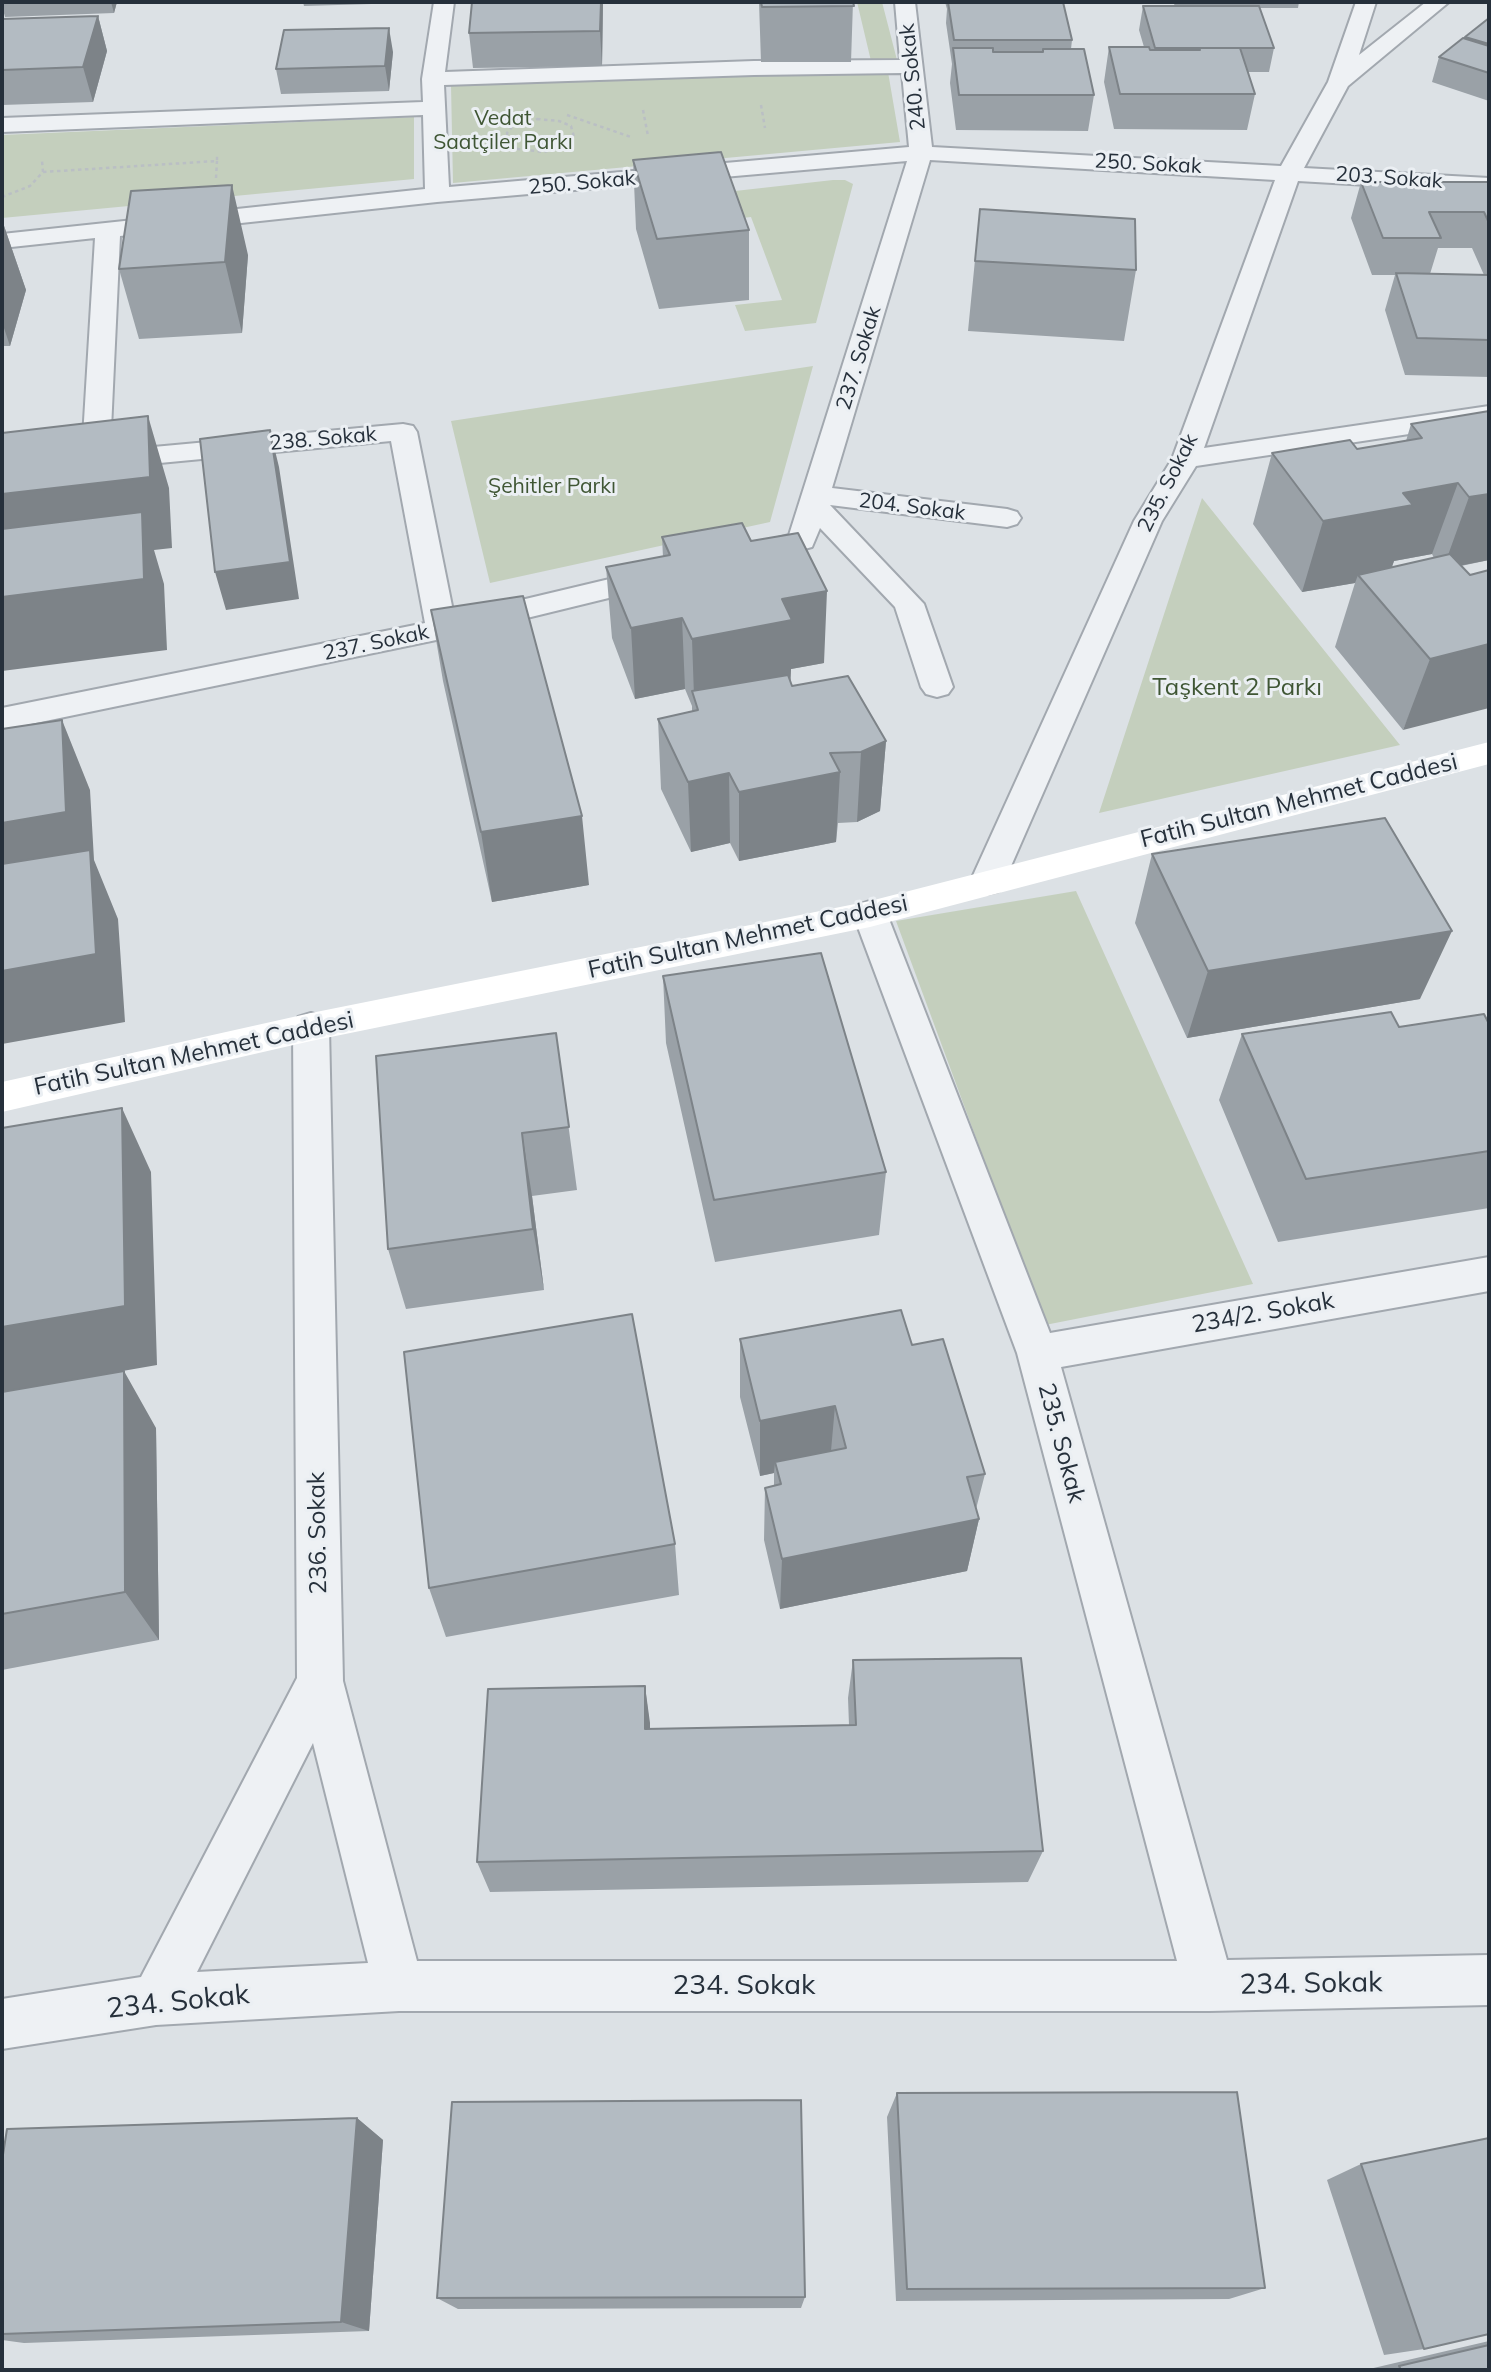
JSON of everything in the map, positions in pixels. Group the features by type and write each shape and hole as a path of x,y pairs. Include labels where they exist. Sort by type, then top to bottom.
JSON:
{"main road":[{"name":"Fatih Sultan Mehmet Caddesi","path":"2,1097 312,1027 870,914 987,881 1489,752"}],"street":[{"path":"437,195 433,79 444,2"},
{"name":"240. Sokak","path":"905,2 921,153"},
{"path":"1339,82 1366,2"},
{"path":"1339,82 1439,2"},
{"path":"433,79 754,68 910,66"},
{"name":"235. Sokak","path":"987,881 1144,530 1186,459 1290,172 1339,82"},
{"path":"2,125 435,108"},
{"name":"250. Sokak","path":"2,241 437,195 921,153 1290,172"},
{"name":"237. Sokak","path":"722,561 802,541 921,153"},
{"name":"203. Sokak","path":"1290,172 1489,184"},
{"path":"96,459 108,230"},
{"path":"1186,459 1489,414"},
{"name":"238. Sokak","path":"2,470 402,432 441,629"},
{"path":"815,500 909,604 937,687"},
{"name":"204. Sokak","path":"815,500 1007,519"},
{"name":"237. Sokak","path":"2,719 441,629 682,571"},
{"name":"235. Sokak","path":"870,914 1037,1353 1209,1986"},
{"name":"236. Sokak","path":"156,2000 320,1681 312,1027"},
{"name":"234/2. Sokak","path":"1037,1353 1489,1274"},
{"path":"320,1681 399,1986"},
{"name":"234. Sokak","path":"4,2032 156,2000 399,1986 1209,1986 1489,1980"}],"path":[{"path":"754,68 771,166"},
{"path":"637,72 656,176"},
{"path":"559,121 570,126 575,137 556,150 532,152 518,149 507,139 507,132 520,123 537,119 559,121 569,116"},
{"path":"2,197 30,186 43,172 43,162 37,153"}],"green space":[{"path":"857,2 882,2 897,60 871,61"},
{"name":"Vedat Saatçiler Parkı","path":"888,72 900,142 453,183 451,85"},
{"path":"414,117 414,179 2,218 2,135"},
{"path":"845,180 853,184 816,323 745,331 735,305 782,300 751,217 742,218 735,191"},
{"name":"Şehitler Parkı","path":"813,366 770,522 490,583 451,421"},
{"name":"Taşkent 2 Parkı","path":"1202,498 1400,745 1099,813"},
{"path":"1076,891 1253,1284 1045,1325 896,921"}],"building":[{"path":"472,2 601,2 600,31 469,33"},
{"path":"761,2 853,2 854,6 762,7"},
{"path":"948,2 1063,2 1072,40 954,40"},
{"path":"1143,6 1259,6 1274,48 1155,48"},
{"path":"98,16 83,67 2,70 2,19"},
{"path":"1489,18 1489,44 1465,37"},
{"path":"389,28 385,66 276,69 284,30"},
{"path":"1463,38 1489,46 1489,73 1439,57"},
{"path":"1109,47 1149,47 1150,50 1240,48 1255,94 1120,94"},
{"path":"953,48 993,48 993,52 1084,49 1094,95 959,95"},
{"path":"721,152 749,230 657,239 633,160"},
{"path":"1361,182 1489,182 1489,223 1484,212 1429,212 1441,238 1383,238"},
{"path":"232,185 225,262 119,269 131,191"},
{"path":"980,209 1135,219 1136,270 975,261"},
{"path":"1396,273 1489,275 1489,340 1417,338"},
{"path":"1489,411 1489,494 1469,497 1458,483 1403,493 1413,505 1323,521 1272,453 1350,440 1357,449 1422,438 1411,424"},
{"path":"148,416 150,477 2,494 2,433"},
{"path":"270,430 290,562 215,572 200,439"},
{"path":"142,512 144,579 2,597 2,529"},
{"path":"742,523 751,541 798,533 827,591 782,599 792,620 692,639 682,618 631,628 606,567 670,555 662,537"},
{"path":"1450,554 1470,575 1489,570 1489,644 1430,659 1358,575"},
{"path":"523,596 582,816 481,832 431,610"},
{"path":"788,675 792,686 848,676 886,741 861,752 830,753 840,772 739,792 729,773 688,782 658,719 698,710 692,691"},
{"path":"62,720 66,812 2,823 2,729"},
{"path":"1385,818 1452,931 1208,971 1152,854"},
{"path":"90,850 96,954 2,971 2,864"},
{"path":"821,953 886,1172 714,1200 663,976"},
{"path":"1391,1012 1399,1027 1484,1014 1489,1024 1489,1151 1306,1179 1242,1034"},
{"path":"556,1033 569,1127 522,1133 533,1229 388,1249 376,1056"},
{"path":"122,1108 125,1306 2,1327 2,1128"},
{"path":"901,1310 912,1345 943,1339 985,1474 967,1477 979,1519 782,1559 765,1488 781,1484 775,1462 846,1448 835,1406 760,1421 740,1339"},
{"path":"632,1314 675,1544 429,1588 404,1352"},
{"path":"124,1371 125,1592 2,1614 2,1392"},
{"path":"1021,1658 1043,1851 477,1862 488,1689 645,1686 645,1729 856,1725 853,1660"},
{"path":"1237,2092 1265,2288 907,2289 897,2093"},
{"path":"801,2100 805,2297 437,2298 452,2102"},
{"path":"357,2118 341,2322 2,2334 2,2161 7,2129"},
{"path":"1489,2138 1489,2334 1424,2349 1361,2164"},
{"path":"1489,2345 1489,2370 1401,2370 1399,2366"}]}
